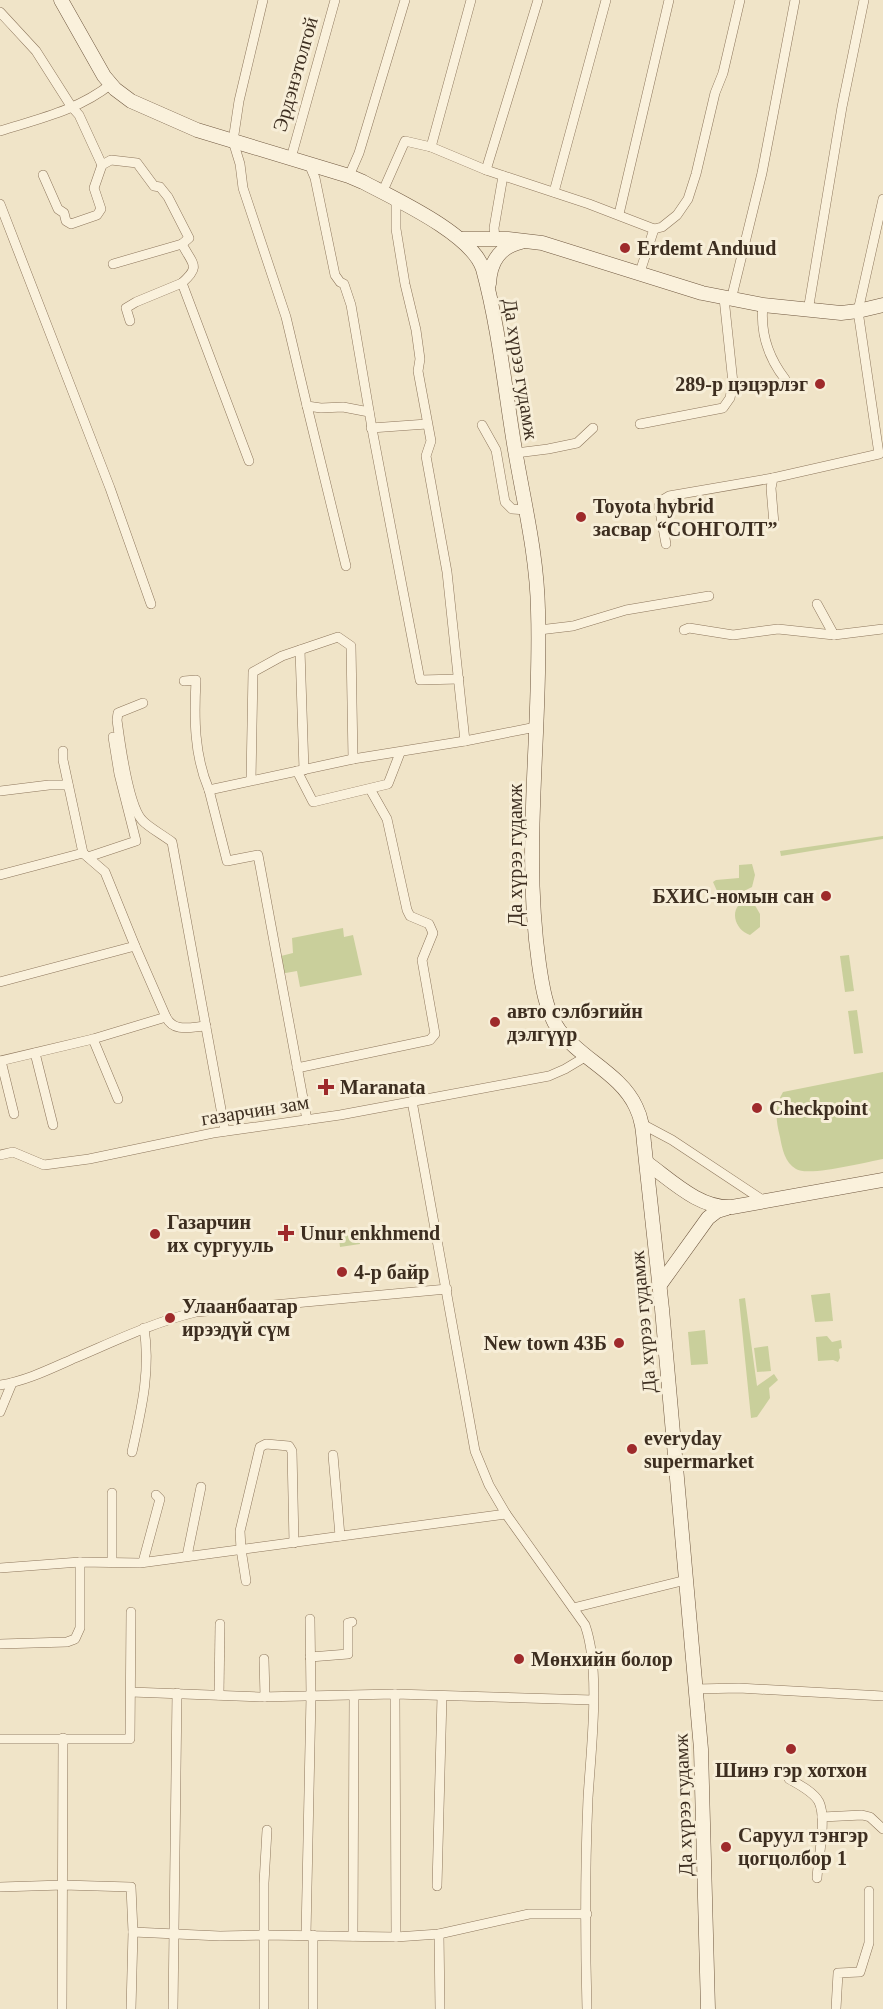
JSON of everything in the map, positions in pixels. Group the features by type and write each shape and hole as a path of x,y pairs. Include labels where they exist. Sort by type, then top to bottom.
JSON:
{"main road":[{"name":"Да хүрээ гудамж","path":"61,0 91,55 111,84 131,101 170,119 233,141 349,176 396,200 461,239 478,257 489,292 536,575 539,630 531,884 539,966 547,1001 560,1031 585,1057 610,1075 628,1093 642,1124 659,1286 704,1795 708,2009"},
{"path":"461,239 527,240 558,247 727,299 763,305 841,313 883,305"},
{"path":"489,292 490,272 494,260 506,247 527,240"},
{"path":"478,257 494,260"},
{"path":"647,1163 706,1203 718,1207 732,1207"},
{"path":"659,1286 708,1218 717,1211 883,1180"}],"street":[{"path":"263,0 239,101 233,141 240,164 243,188 286,317 346,566"},
{"name":"Эрдэнэтолгой","path":"291,158 335,0"},
{"path":"349,176 359,153 405,0"},
{"path":"431,147 471,0"},
{"path":"486,170 538,0"},
{"path":"554,192 606,0"},
{"path":"619,214 669,0"},
{"path":"382,193 405,141 431,147 486,170 619,214 654,229 666,225 688,199 723,73 740,0"},
{"path":"640,424 723,408 730,398 733,383 727,299 762,173 795,0"},
{"path":"808,311 822,220 864,0"},
{"path":"0,12 36,51 79,115 102,165"},
{"path":"0,130 42,120 96,96 111,84"},
{"path":"43,175 58,209 64,213 66,221 70,224 97,215 101,209 94,188 102,165 111,160 137,163 154,186 160,187 168,197 189,238 182,244 113,264"},
{"path":"309,164 315,178 335,274 344,284 351,305 420,680 459,679"},
{"path":"495,239 494,228 503,176"},
{"path":"666,544 659,506 669,496 773,478 881,454 858,311 883,199"},
{"path":"396,200 396,229 405,284 416,330 420,359 418,371 431,441 426,456 447,572 465,741"},
{"path":"0,204 118,509 151,604"},
{"path":"640,272 654,229"},
{"path":"130,321 126,308 182,283 193,273 194,267 182,244"},
{"path":"182,283 249,461"},
{"path":"763,305 762,324 765,342 771,358 785,379"},
{"path":"307,406 343,407 369,412"},
{"path":"372,428 428,424"},
{"path":"482,425 496,450 505,501 512,509 527,510"},
{"path":"516,453 577,443 593,429"},
{"path":"773,478 771,488 774,524"},
{"path":"539,630 573,626 626,610 709,596"},
{"path":"817,604 834,635"},
{"path":"684,630 689,628 733,635 778,629 834,635 883,629"},
{"path":"251,780 253,672 282,656 338,637 351,646 353,759"},
{"path":"300,650 300,770 314,802 388,784 400,753"},
{"path":"184,681 196,680 195,727 201,771 209,790 227,861 258,855 307,1120"},
{"path":"143,703 118,713 117,720 126,775 137,813 143,821 172,842 225,1131"},
{"path":"209,790 353,759 400,753 536,727"},
{"path":"0,874 86,855 136,841 119,774 113,737"},
{"path":"63,750 68,785 86,855 105,872 169,1023 176,1028 206,1026"},
{"path":"0,790 68,785"},
{"path":"297,1068 430,1040 435,1034 422,960 432,933 429,924 410,916 406,910 387,819 370,789"},
{"path":"0,982 135,946"},
{"path":"14,1114 1,1061 93,1039 166,1017"},
{"path":"93,1039 118,1099"},
{"path":"35,1053 53,1125"},
{"name":"газарчин зам","path":"0,1155 13,1152 44,1165 89,1159 225,1131 307,1120 549,1076 585,1057"},
{"path":"412,1101 475,1451 489,1485 506,1514 585,1625 591,1640 593,1700 588,1811 587,2009"},
{"path":"642,1124 672,1140 764,1201"},
{"path":"0,1384 12,1383 37,1375 144,1328 170,1318 196,1312 447,1289"},
{"path":"132,1452 146,1387 148,1352 144,1328"},
{"path":"0,1412 12,1383"},
{"path":"246,1581 240,1531 260,1447 266,1444 289,1446 292,1451 294,1543"},
{"path":"333,1455 340,1536"},
{"path":"187,1556 201,1487"},
{"path":"112,1493 112,1562"},
{"path":"143,1562 158,1511 160,1499 156,1495"},
{"path":"0,1568 80,1562 143,1562 506,1514"},
{"path":"0,1644 67,1642 75,1639 80,1628 80,1562"},
{"path":"573,1608 686,1580"},
{"path":"0,1738 130,1739 131,1612"},
{"path":"310,1619 309,1935 313,2009"},
{"path":"310,1657 348,1654 348,1623 352,1622"},
{"path":"219,1695 220,1624"},
{"path":"264,1659 265,1696"},
{"path":"696,1689 739,1688 883,1696"},
{"path":"131,1692 265,1696 395,1694 593,1700"},
{"path":"173,2009 177,1693"},
{"path":"395,1694 396,1937"},
{"path":"353,1936 354,1695"},
{"path":"437,1886 442,1696"},
{"path":"62,2009 63,1738"},
{"path":"789,1779 803,1787 818,1801 822,1817 817,1878"},
{"path":"822,1817 862,1815 870,1817 883,1829"},
{"path":"264,2009 264,1883 267,1830"},
{"path":"0,1887 63,1885 131,1887 133,1932 131,2009"},
{"path":"836,2009 838,1973 860,1972 869,1943 869,1891"},
{"path":"133,1932 220,1936 396,1937 439,1934 529,1914 587,1914"},
{"path":"439,1934 440,2009"}],"green space":[{"path":"883,836 883,839 781,856 780,851"},
{"path":"752,864 755,875 752,887 744,891 717,891 713,882 739,878 739,865"},
{"path":"746,900 753,902 760,914 760,927 750,935 740,928 735,918 740,903"},
{"path":"343,928 344,937 353,935 362,975 300,987 297,971 280,974 277,957 293,953 292,938"},
{"path":"849,955 854,991 845,992 840,956"},
{"path":"857,1010 863,1053 854,1054 848,1011"},
{"path":"883,1072 883,1159 812,1171 796,1169 789,1163 782,1146 777,1114 783,1092"},
{"path":"357,1229 360,1244 340,1247 338,1232"},
{"path":"830,1293 833,1321 815,1322 811,1295"},
{"path":"745,1298 757,1386 774,1374 778,1380 769,1388 770,1398 757,1417 751,1418 739,1299"},
{"path":"705,1330 708,1364 691,1365 688,1332"},
{"path":"827,1336 832,1342 841,1340 842,1348 839,1349 838,1362 818,1361 816,1337"},
{"path":"768,1346 771,1371 757,1372 754,1348"}],"place":[{"name":"Erdemt Anduud","path":"625,248"},
{"name":"289-р цэцэрлэг","path":"820,384"},
{"name":"Toyota hybrid засвар “СОНГОЛТ”","path":"581,517"},
{"name":"БХИС-номын сан","path":"826,896"},
{"name":"авто сэлбэгийн дэлгүүр","path":"495,1022"},
{"name":"Maranata","path":"326,1087"},
{"name":"Checkpoint","path":"757,1108"},
{"name":"Unur enkhmend","path":"286,1233"},
{"name":"Газарчин их сургууль","path":"155,1234"},
{"name":"4-р байр","path":"342,1272"},
{"name":"Улаанбаатар ирээдүй сүм","path":"170,1318"},
{"name":"New town 43Б","path":"619,1343"},
{"name":"everyday supermarket","path":"632,1449"},
{"name":"Мөнхийн болор","path":"519,1659"},
{"name":"Шинэ гэр хотхон","path":"791,1749"},
{"name":"Саруул тэнгэр цогцолбор 1","path":"726,1847"}]}
